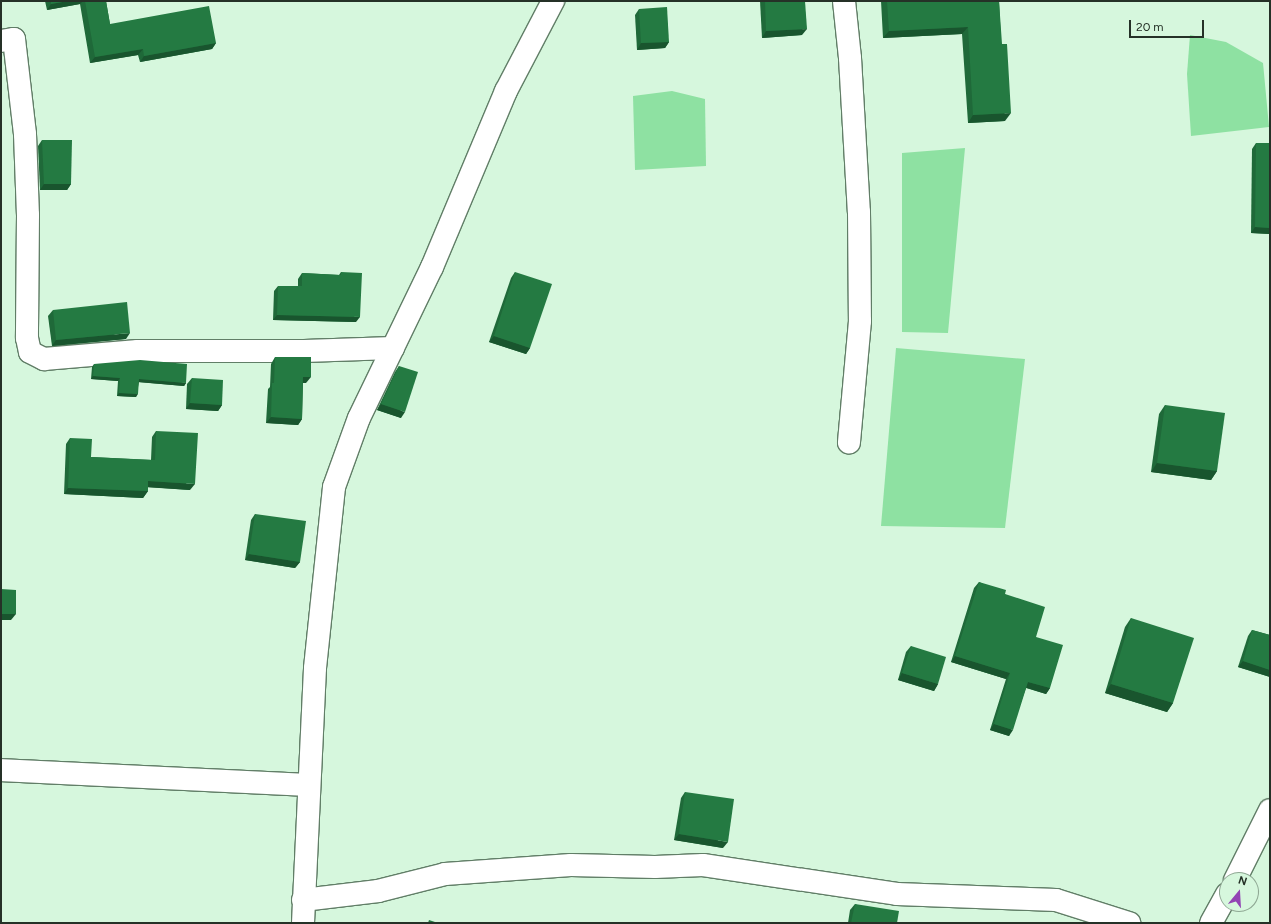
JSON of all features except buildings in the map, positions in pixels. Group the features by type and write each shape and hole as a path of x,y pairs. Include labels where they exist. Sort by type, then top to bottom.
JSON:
{"street":[{"path":"302,923 302,900 306,871 308,785 315,668 334,487 359,418 432,267 506,91 553,1"},
{"path":"844,1 850,58 858,205 860,298 860,321 849,443"},
{"path":"1,41 14,39 25,134 28,215 27,338 30,352 44,359 138,351 304,351 393,348"},
{"path":"1,770 308,785"},
{"path":"1239,872 1270,810"},
{"path":"302,900 378,891 445,874 571,865 703,865 897,894 1056,900 1130,923"},
{"path":"1211,923 1219,908"}],"shaded area":[{"path":"1190,35 1226,42 1263,63 1269,127 1191,136 1187,74"},
{"path":"672,91 705,99 706,166 635,170 633,96"},
{"path":"965,148 948,333 902,332 902,153"},
{"path":"896,348 1025,359 1005,528 881,526"}]}
